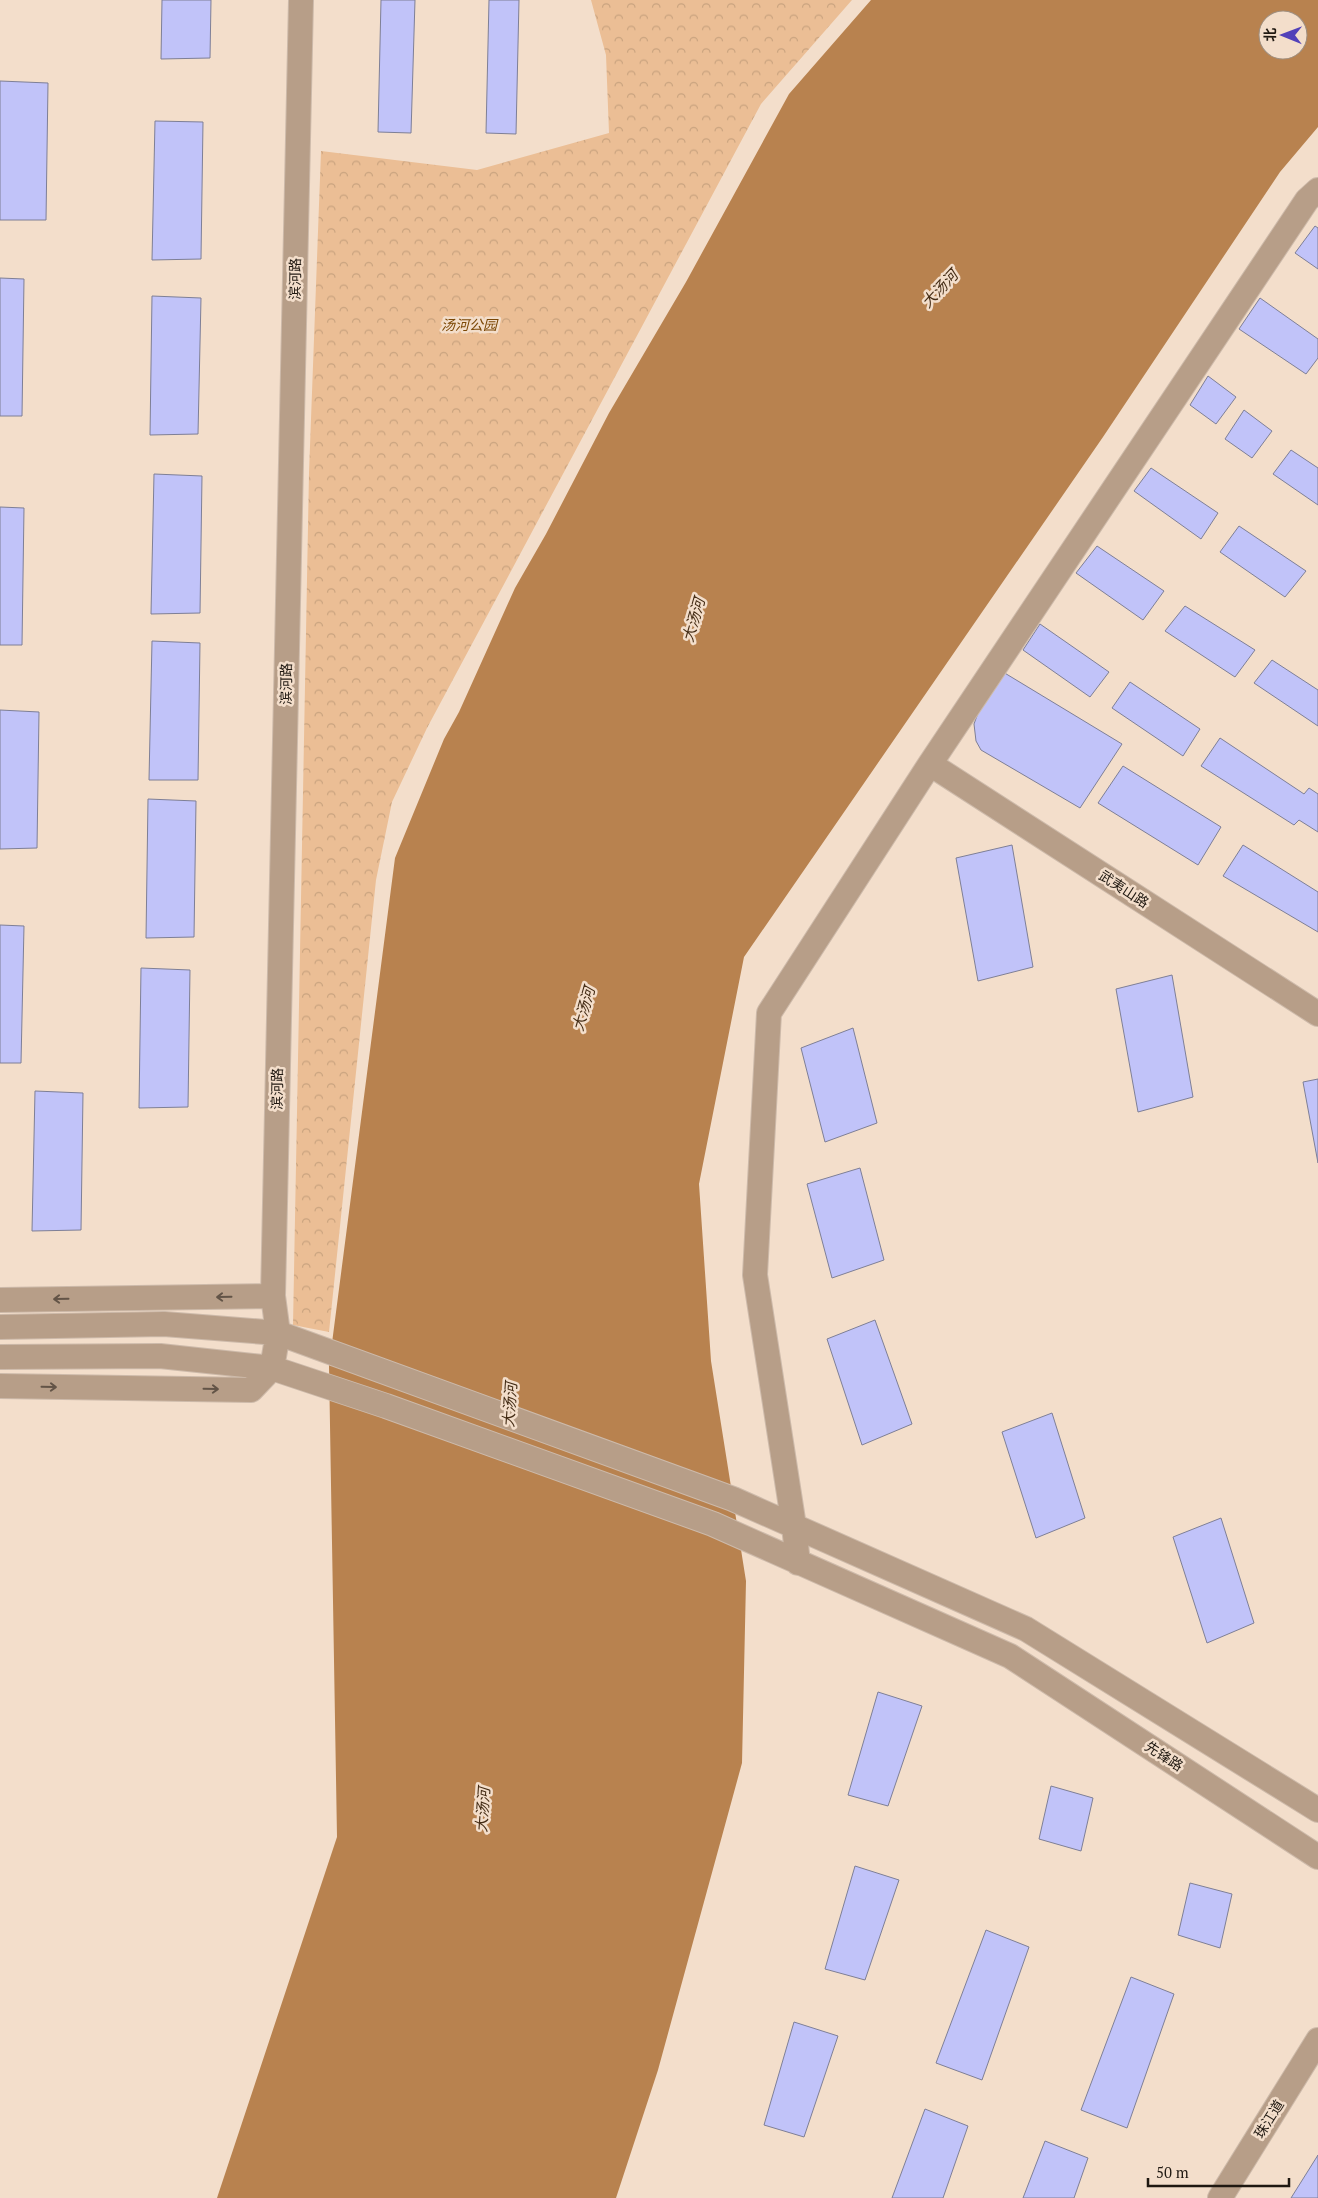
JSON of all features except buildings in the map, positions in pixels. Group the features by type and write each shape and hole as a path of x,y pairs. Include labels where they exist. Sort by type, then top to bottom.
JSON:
{"street":[{"name":"滨河路","path":"272,1368 278,1333 272,1296 301,0"},
{"path":"798,1563 794,1526 755,1275 769,1013 930,764 1307,200 1318,190"},
{"name":"武夷山路","path":"930,764 1318,1014"},
{"path":"0,1300 272,1296"},
{"path":"0,1327 164,1324 278,1333 733,1499 1026,1629 1318,1810"},
{"name":"先锋路","path":"0,1358 160,1356 272,1368 386,1406 713,1524 1010,1656 1318,1857"},
{"path":"0,1386 250,1390 272,1368"},
{"name":"珠江道","path":"1220,2198 1318,2040"}],"green space":[{"name":"汤河公园","path":"591,0 852,0 761,104 427,728 392,802 376,880 329,1332 293,1325 309,473 321,151 477,170 609,133 606,55"}],"water":[{"name":"大汤河","path":"871,0 1318,0 1318,127 1280,172 1103,437 744,957 699,1184 711,1361 746,1581 742,1763 658,2070 616,2198 217,2198 337,1837 329,1366 395,858 444,739 459,712 515,588 546,534 609,413 686,282 789,94"}]}
